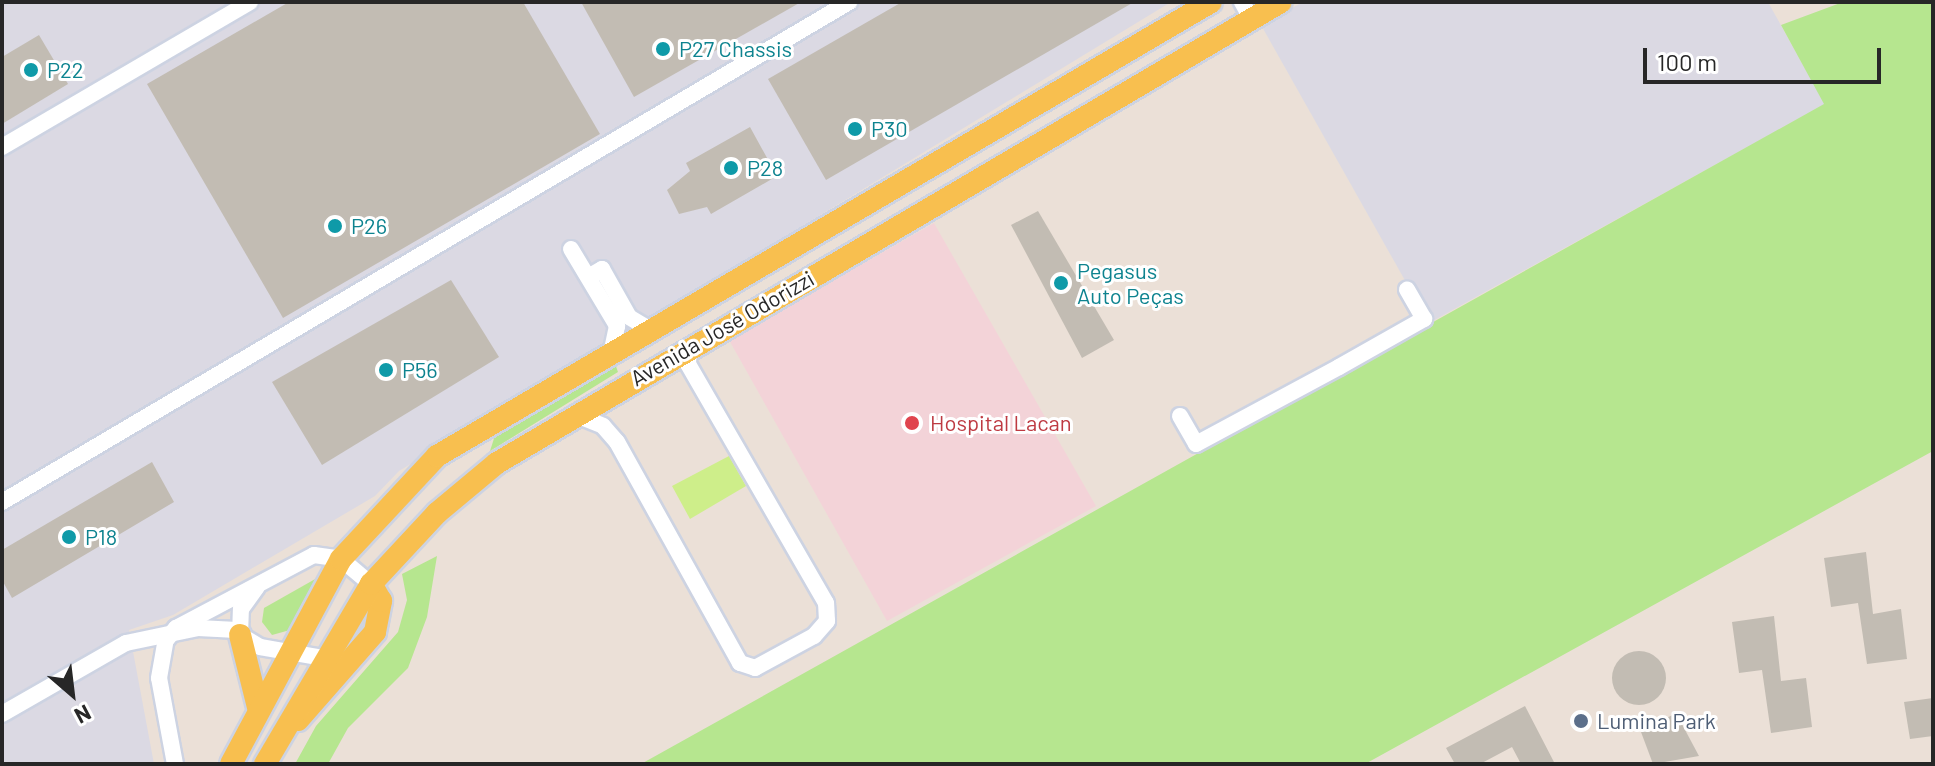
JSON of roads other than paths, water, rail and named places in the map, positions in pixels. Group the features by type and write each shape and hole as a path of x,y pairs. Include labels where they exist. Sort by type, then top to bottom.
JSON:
{"main road":[{"name":"Avenida José Odorizzi","path":"231,764 287,651 341,559 441,453 612,350 1211,2"},
{"name":"Avenida José Odorizzi","path":"270,754 324,658 371,584 454,499 574,414 1247,11 1281,2"},
{"path":"270,754 375,632 381,601 371,584"},
{"path":"240,635 258,708"}],"street":[{"path":"2,147 250,2"},
{"path":"2,502 849,2"},
{"path":"571,249 623,322 649,329"},
{"path":"1180,416 1196,444 1339,367 1424,319 1407,289"},
{"path":"612,350 623,322"},
{"path":"574,414 603,426 617,442 740,663 755,668 814,636 827,621 826,603 688,364 689,347"},
{"path":"175,764 159,678 166,640 182,623 314,555 341,559 371,584"},
{"path":"240,635 241,609 261,583"},
{"path":"2,714 126,643 166,640 206,627 287,651 324,658"}],"place":[{"name":"P27 Chassis","path":"663,49"},
{"name":"P22","path":"31,70"},
{"name":"P30","path":"855,129"},
{"name":"P28","path":"731,168"},
{"name":"P26","path":"335,226"},
{"name":"Pegasus Auto Peças","path":"1061,283"},
{"name":"P56","path":"386,370"},
{"name":"Hospital Lacan","path":"912,423"},
{"name":"P18","path":"69,537"},
{"name":"Lumina Park","path":"1581,721"}]}
